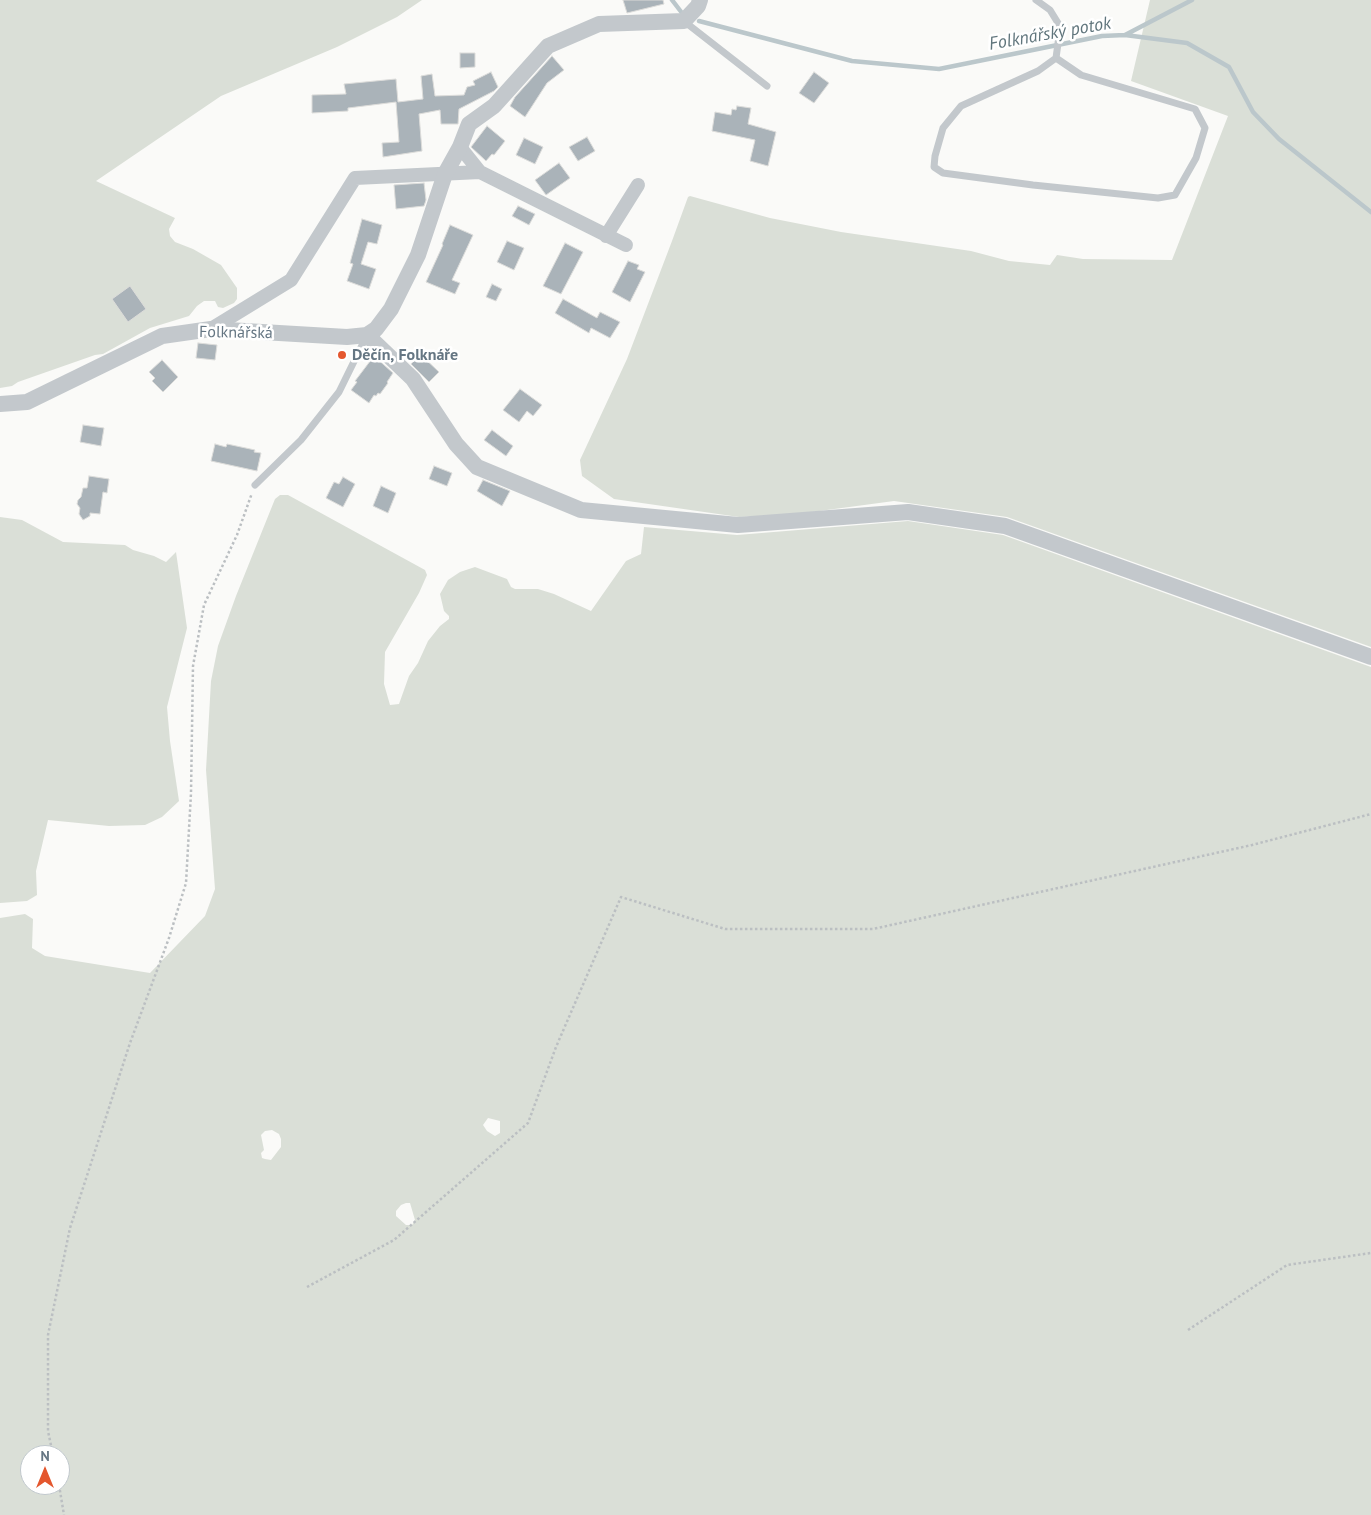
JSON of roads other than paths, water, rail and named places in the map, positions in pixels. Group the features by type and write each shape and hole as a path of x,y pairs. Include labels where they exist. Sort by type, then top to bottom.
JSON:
{"street":[{"path":"700,0 698,6 684,21 599,24 548,46 494,106 469,124 460,147 445,174 418,255 390,309 376,329 367,335 414,379 456,444 477,467 581,510 738,525 908,512 1005,526 1371,657"},
{"path":"460,147 480,172 626,245"},
{"path":"211,329 291,280 355,178 480,172"},
{"path":"606,236 638,185"},
{"name":"Folknářská","path":"0,404 27,402 162,336 211,329 347,338 367,335"}],"lane":[{"path":"1036,0 1050,10 1058,24 1060,36 1056,58 1038,72 961,106 943,128 935,156 934,168 943,173 1033,185 1158,198 1175,195 1196,158 1205,128 1195,109 1081,75 1056,58"},
{"path":"684,21 767,86"},
{"path":"255,485 301,440 339,392 367,335"}],"waterway":[{"name":"Folknářský potok","path":"672,0 682,13"},
{"path":"1125,35 1192,0"},
{"name":"Folknářský potok","path":"699,21 852,61 939,69 1102,36 1125,35 1187,43 1229,67 1253,112 1279,139 1371,212"}],"place":[{"name":"Děčín, Folknáře","path":"342,355"}]}
